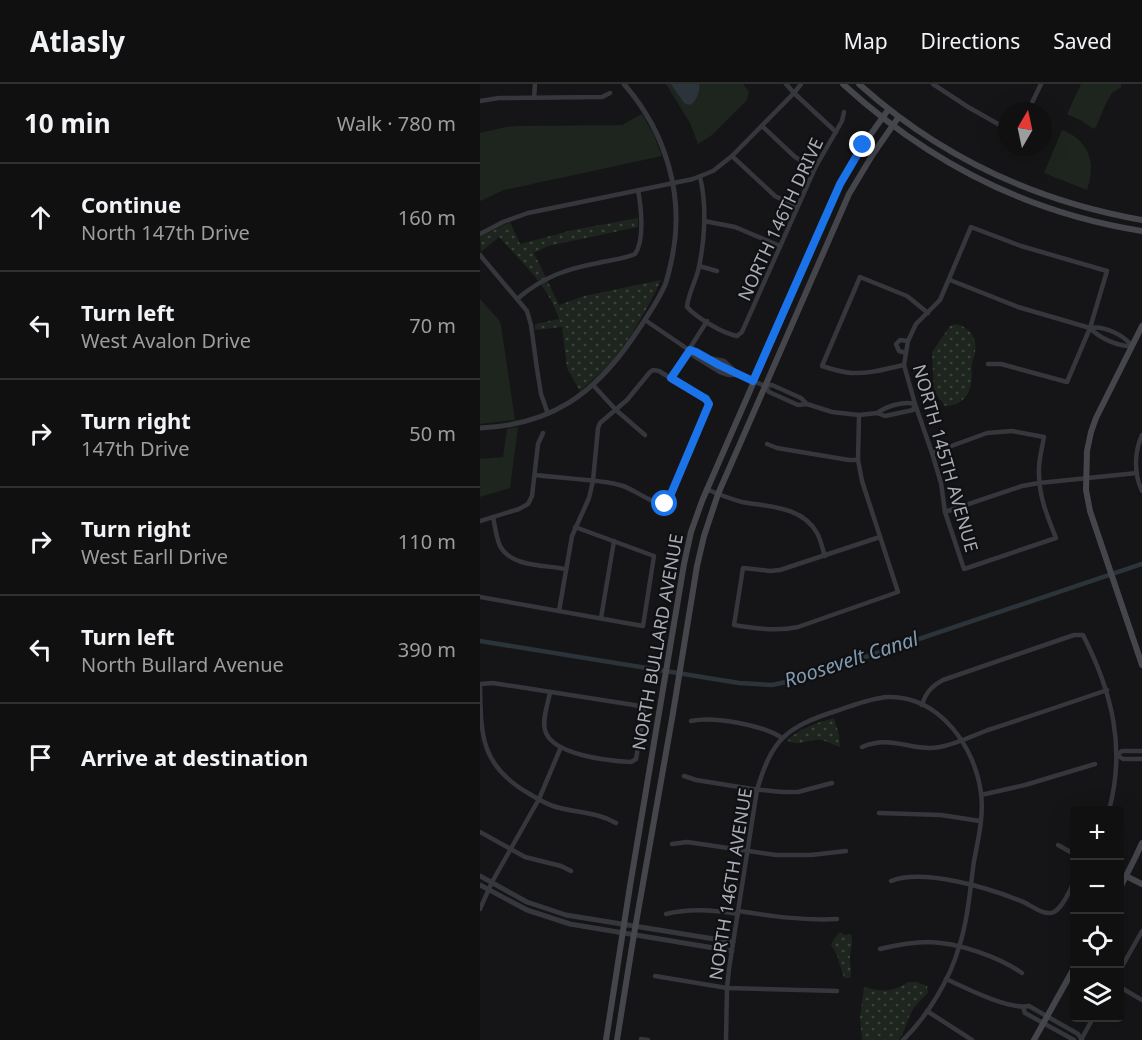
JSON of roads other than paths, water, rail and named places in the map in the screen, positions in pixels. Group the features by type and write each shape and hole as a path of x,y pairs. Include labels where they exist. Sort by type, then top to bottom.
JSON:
{"main road":[{"path":"843,84 882,119 946,162 974,177 1009,193 1071,215 1111,226 1142,231"},
{"path":"859,84 898,118 969,162 1026,189 1087,209 1142,220"},
{"name":"NORTH BULLARD AVENUE","path":"606,1040 687,549 696,517 706,489 846,171 888,110"},
{"name":"NORTH BULLARD AVENUE","path":"617,1040 700,549 707,525 718,494 837,222 854,186 898,118"},
{"path":"825,217 837,222"},
{"path":"1142,326 1096,418 1087,451 1086,478 1090,511 1142,665"},
{"path":"1124,879 1142,843"},
{"path":"1126,876 1142,884"},
{"path":"1034,1040 1070,975"}],"street":[{"path":"534,98 535,84"},
{"path":"480,428 525,422 548,414 574,400 614,364 645,320 664,285 669,273 675,237 673,183 658,136 643,109 624,84"},
{"path":"786,84 836,132"},
{"path":"480,234 528,213 700,177 713,171 732,156 801,84"},
{"path":"933,84 998,124"},
{"path":"1032,102 1041,84"},
{"path":"480,100 602,97 610,93"},
{"name":"NORTH 146TH DRIVE","path":"707,321 730,334 737,336 742,332 815,168 842,121 844,112"},
{"path":"762,126 795,157 815,168"},
{"path":"732,156 775,196 797,207"},
{"path":"671,378 707,321 687,307 703,243 704,221 700,177"},
{"path":"517,299 540,281 557,273 637,253 641,224 638,190"},
{"path":"704,221 735,227 780,246"},
{"name":"NORTH 145TH AVENUE","path":"1039,483 1041,497 1056,538 964,569 945,513 941,483 904,365 908,341 916,324 940,300 971,227 1021,246 1107,271 1090,328"},
{"path":"480,255 527,311 540,385 548,414"},
{"path":"699,266 717,271"},
{"path":"904,365 862,373 851,373 822,366 860,277 907,296 928,313"},
{"path":"950,280 1018,308 1090,328 1097,327 1127,339 1132,346"},
{"path":"645,320 690,350 724,361 737,373 753,381 765,386 772,385 801,398 807,404 832,412 859,415 877,413 885,408 909,402 915,404 913,410 909,411 885,416 877,413"},
{"path":"988,364 1001,364 1066,382 1090,328"},
{"path":"906,353 899,351 896,344 900,340 908,341"},
{"path":"690,350 694,356 720,372 729,375 737,373"},
{"path":"535,475 593,481 624,486 662,504 668,501 709,407 709,402 657,370 651,371 636,390 601,422 593,481 589,498 572,536 559,611"},
{"path":"593,385 616,410 645,435"},
{"path":"859,415 858,460 862,481 898,592 786,630 734,625 743,568 780,570 880,537"},
{"path":"932,453 987,433 1012,431 1044,437 1039,483"},
{"path":"480,521 528,504 532,496 538,444 543,433"},
{"path":"1142,435 1137,455 1137,473 1142,491"},
{"path":"767,444 777,448 858,460"},
{"path":"945,513 1039,483 1137,473"},
{"path":"706,489 740,501 784,509 800,516 808,521 817,533 825,556"},
{"path":"493,518 499,544 507,556 518,561 566,569"},
{"path":"480,597 643,626 654,556 575,527"},
{"path":"601,618 614,541"},
{"path":"922,705 927,692 943,680 1074,635 1083,635 1107,690 1115,730 1117,755 1110,806"},
{"path":"550,692 544,722 545,732 551,742 590,757 634,762 644,712 642,707 550,692 493,683 480,684 481,728 484,744 490,757 496,768 506,778 552,806 604,816 616,823"},
{"path":"862,747 886,741 927,748 949,745 1107,690"},
{"path":"691,721 702,718 754,726 773,732 782,738 806,721 875,699 889,697 906,699 941,716 962,740 978,777 981,795 980,821 967,911 959,947 946,979 927,1011 903,1040"},
{"name":"NORTH 146TH AVENUE","path":"726,1040 727,988 757,790 769,756 782,738"},
{"path":"480,909 488,889 539,799 561,747"},
{"path":"1117,755 1122,751 1142,751"},
{"path":"1117,755 1123,759 1142,759"},
{"path":"981,795 1025,785 1095,764"},
{"path":"684,776 757,790 782,792 798,792 832,783"},
{"path":"879,813 941,815 980,821"},
{"path":"480,832 536,860 571,871"},
{"path":"672,844 687,842 776,855 811,855 846,851"},
{"path":"1058,845 1070,852"},
{"path":"480,876 527,902 578,918 733,942"},
{"path":"891,881 911,876 971,884 1000,892 1046,913 1058,909 1070,888"},
{"path":"480,885 518,906 553,920 732,951"},
{"path":"666,914 704,910 795,918 837,919"},
{"path":"1120,968 1142,931"},
{"path":"880,949 909,943 931,942 987,955 1022,973"},
{"path":"654,976 727,988 837,991"},
{"path":"946,979 987,998 1023,1008 1025,1013 1069,1029 1078,1034 1081,1040"},
{"path":"1124,990 1142,1000"},
{"path":"927,1011 972,1040"},
{"path":"1046,1020 1074,1040"},
{"path":"1081,1040 1090,1022"},
{"path":"1066,1035 1069,1029"},
{"path":"640,1039 648,1040"}],"waterway":[{"name":"Roosevelt Canal","path":"480,641 739,683 772,685 800,679 1142,564"}]}
